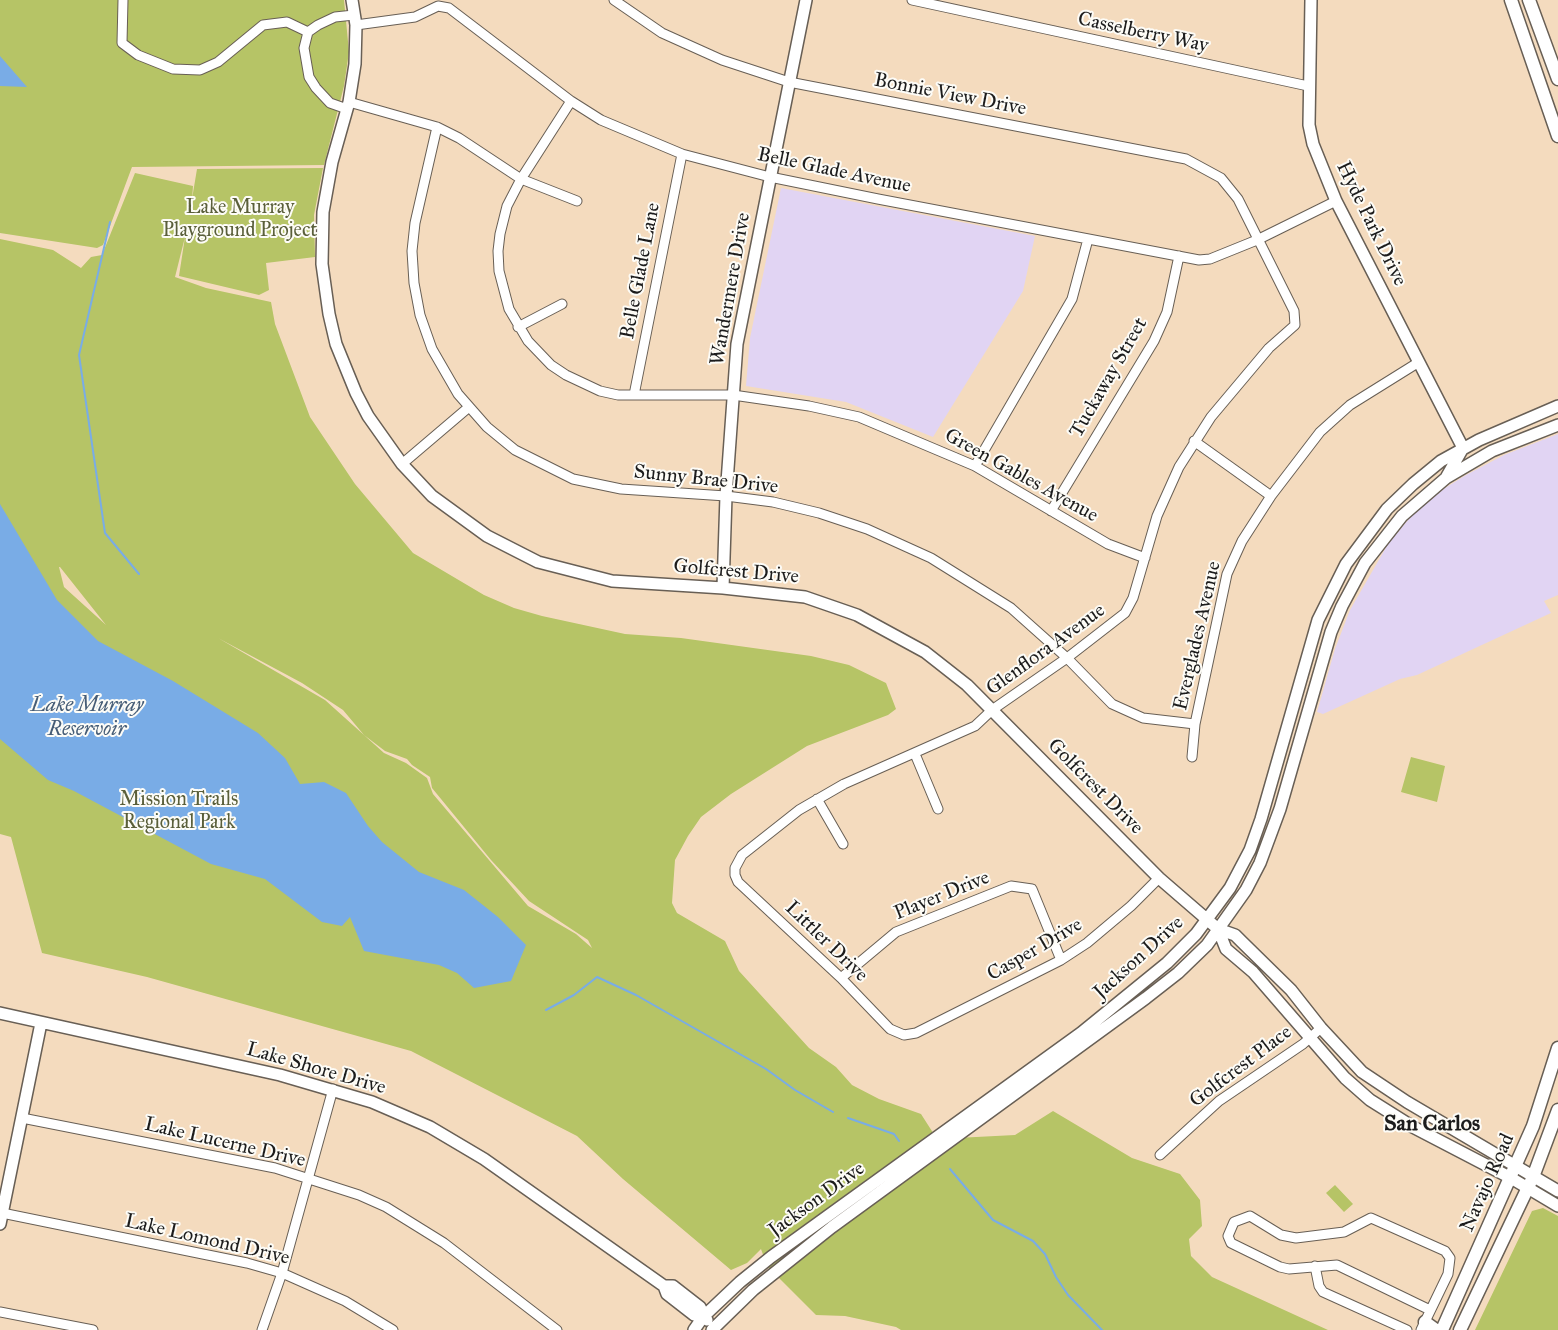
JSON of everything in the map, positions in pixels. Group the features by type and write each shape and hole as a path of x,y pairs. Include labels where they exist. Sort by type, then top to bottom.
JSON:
{"main road":[{"name":"Golfcrest Drive","path":"352,0 355,20 355,64 348,105 332,162 323,212 322,264 329,314 336,344 356,393 386,444 402,464 446,508 487,536 538,562 612,581 723,588 797,596 857,615 890,630 926,652 967,685 1159,878 1218,929 1235,935 1291,990 1320,1028 1362,1072 1407,1102 1517,1166 1531,1183 1558,1206"},
{"name":"Wandermere Drive","path":"723,588 726,496 737,344 806,0"},
{"name":"Hyde Park Drive","path":"1311,0 1308,86 1309,125 1313,144 1336,201 1463,448"},
{"path":"1511,0 1558,136"},
{"path":"1529,0 1558,79"},
{"name":"Jackson Drive","path":"694,1330 703,1317 771,1257 1073,1038 1128,996 1167,963 1196,934 1230,888 1250,850 1261,819 1318,620 1346,564 1387,509 1413,484 1463,448 1558,406"},
{"name":"Jackson Drive","path":"715,1329 753,1290 839,1222 1178,973 1207,945 1246,890 1272,835 1323,657 1353,582 1378,545 1402,516 1446,478 1472,462 1514,442 1558,425"},
{"path":"1472,462 1479,440"},
{"path":"1446,478 1463,448"},
{"name":"Golfcrest Drive","path":"1218,929 1226,950 1253,972 1345,1078 1370,1100 1413,1127 1511,1178 1558,1191"},
{"name":"Lake Shore Drive","path":"0,1013 280,1075 372,1102 422,1124 484,1159 664,1286 667,1294 694,1315 703,1317 715,1329"},
{"path":"1,1219 41,1023"},
{"name":"Navajo Road","path":"1442,1330 1534,1126 1558,1048"},
{"name":"Navajo Road","path":"1460,1328 1531,1183 1558,1110"},
{"path":"1426,1321 1436,1330"}],"street":[{"path":"124,0 122,43 138,56 173,70 200,70 218,62 263,26 287,22 308,32 304,56 309,77 330,103 348,105 437,127 460,138 521,179 577,200"},
{"name":"Bonnie View Drive","path":"614,0 662,33 722,60 789,82 1186,159 1211,171 1230,187 1257,240"},
{"name":"Casselberry Way","path":"912,0 1308,86"},
{"name":"Belle Glade Avenue","path":"308,32 326,20 415,17 438,6 448,8 571,101 601,120 682,154 770,177 1199,260 1210,259 1257,240 1336,201"},
{"name":"Green Gables Avenue","path":"571,101 521,179 507,206 498,251 503,291 518,327 528,341 551,365 566,375 600,391 634,395 733,395 809,406 859,417 975,466 1108,544 1145,558"},
{"name":"Sunny Brae Drive","path":"437,127 414,223 412,251 414,282 420,315 432,349 458,394 487,427 515,450 573,479 621,489 726,496 772,502 819,513 867,529 931,558 1011,608 1068,658 1112,704 1143,718 1195,724"},
{"name":"Belle Glade Lane","path":"634,395 682,154"},
{"path":"975,466 1072,299 1088,239"},
{"name":"Glenflora Avenue","path":"742,856 799,810 844,784 976,726 992,710 1068,658 1125,613 1133,598 1157,516 1179,467 1194,441 1211,417 1269,348 1295,325 1294,311 1257,240"},
{"name":"Tuckaway Street","path":"1051,511 1154,341 1167,312 1179,256"},
{"path":"518,327 562,304"},
{"name":"Everglades Avenue","path":"1192,758 1195,724 1227,574 1242,541 1271,496 1320,432 1350,405 1419,362"},
{"path":"402,464 469,407"},
{"path":"1194,441 1271,496"},
{"path":"915,754 938,809"},
{"path":"817,799 843,844"},
{"name":"Littler Drive","path":"742,856 735,868 738,882 841,978 890,1029 904,1035 916,1033"},
{"name":"Casper Drive","path":"916,1033 1061,960 1087,943 1131,906 1159,878"},
{"name":"Player Drive","path":"841,978 896,932 1011,886 1032,889 1061,960"},
{"name":"Golfcrest Place","path":"1160,1155 1219,1100 1310,1038 1320,1028"},
{"path":"262,1330 282,1273 333,1089"},
{"name":"Lake Lucerne Drive","path":"22,1118 275,1168 358,1195 386,1207 444,1242 557,1330"},
{"path":"1250,1216 1282,1235 1296,1238 1344,1232 1371,1218 1445,1251 1450,1258 1448,1274 1426,1321 1337,1265 1316,1266 1288,1269 1231,1243 1228,1236 1234,1222 1250,1216"},
{"name":"Lake Lomond Drive","path":"1,1219 241,1262 282,1273 345,1301 393,1330"},
{"path":"1316,1266 1319,1286 1323,1292 1407,1330"},
{"path":"0,1312 93,1330"}],"shaded area":[{"path":"781,188 1035,236 1023,291 933,437 846,402 746,386 750,338"},
{"path":"1558,434 1558,595 1544,601 1551,613 1417,675 1400,679 1323,714 1317,712 1335,649 1350,610 1388,544 1413,514 1445,488 1466,475 1504,455"}],"green space":[{"path":"0,0 344,0 349,52 344,86 324,165 132,167 103,245 97,248 0,233"},
{"path":"323,168 314,215 315,257 266,263 269,290 259,295 179,276 185,237 175,277 206,288 271,302 275,324 310,417 355,484 413,553 484,595 514,608 542,616 625,634 681,638 811,656 849,665 886,683 896,709 888,715 807,746 731,794 701,817 675,860 672,903 677,913 725,941 739,971 809,1048 836,1067 852,1085 879,1099 921,1114 937,1139 1015,1135 1053,1111 1132,1158 1180,1174 1200,1200 1202,1226 1189,1239 1191,1256 1212,1277 1328,1330 901,1330 896,1327 845,1316 816,1315 767,1266 761,1249 747,1263 731,1270 623,1179 577,1136 411,1051 147,977 42,953 11,837 0,834 0,239 53,250 81,268 91,257 102,255 135,173 193,186 192,199 197,169","holes":["60,567 106,625 64,587","218,638 302,683 343,710 364,735 385,751 407,759 412,765 430,777 432,788 491,860 529,901 588,940 592,948 576,934 528,906 433,794 427,778 406,763 384,753 325,700"]},
{"path":"1411,757 1445,766 1437,802 1401,792"},
{"path":"1335,1185 1353,1204 1344,1212 1326,1193"},
{"path":"1543,1208 1558,1216 1558,1330 1475,1330 1532,1211"}],"water":[{"path":"0,56 27,87 0,86"},
{"name":"Lake Murray Reservoir","path":"0,504 57,600 98,641 173,681 258,733 285,758 300,784 324,782 346,793 368,826 382,842 419,872 464,890 498,917 526,945 511,981 474,988 457,973 439,965 364,951 350,917 342,926 322,922 265,879 211,864 74,791 48,780 0,739"}],"waterway":[{"path":"110,222 79,355 105,533 139,574"},
{"path":"546,1010 574,995 597,977 636,995 766,1069 795,1090 833,1112"},
{"path":"848,1118 894,1134 899,1141"},
{"path":"950,1169 993,1220 1033,1241 1045,1254 1056,1277 1068,1295 1102,1330"}],"district":[{"name":"San Carlos","path":"1432,1125"}],"park label":[{"name":"Lake Murray Playground Project","path":"240,220"},
{"name":"Mission Trails Regional Park","path":"179,812"}]}
